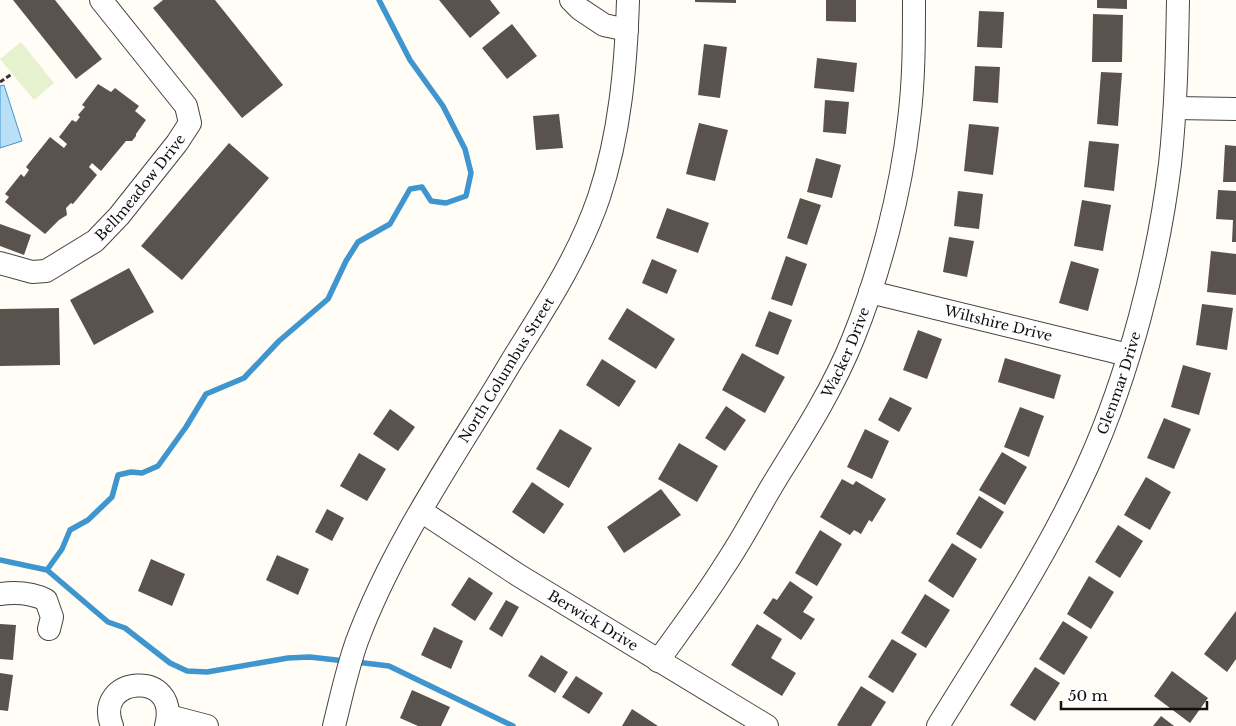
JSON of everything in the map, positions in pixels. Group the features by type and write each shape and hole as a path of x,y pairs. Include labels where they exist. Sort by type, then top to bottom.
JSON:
{"street":[{"name":"Bellmeadow Drive","path":"0,262 32,272 46,271 95,240 119,216 178,143 190,123 186,106 101,0"},
{"path":"571,0 580,9 604,25 627,30"},
{"name":"North Columbus Street","path":"334,726 352,659 372,603 398,551 563,278 588,225 614,143 623,86 628,0"},
{"name":"Wacker Drive","path":"658,661 732,555 827,397 853,339 870,292 887,234 902,169 909,119 913,62 914,0"},
{"name":"Glenmar Drive","path":"938,726 1022,589 1063,516 1088,466 1109,414 1128,355 1148,280 1170,165 1175,108 1178,0"},
{"path":"1175,108 1236,109"},
{"name":"Wiltshire Drive","path":"870,292 1128,355"},
{"name":"Berwick Drive","path":"421,511 526,580 767,726"},
{"path":"0,594 29,594 46,600 52,617 49,629"},
{"path":"112,726 109,719 110,706 115,695 125,688 137,684 149,686 160,693 167,703 167,721 207,726"}],"path":[{"path":"0,82 12,74"}],"green space":[{"path":"21,42 54,83 34,100 0,59"}],"water":[{"path":"4,85 22,141 0,148 0,86"}],"building":[{"path":"13,0 55,0 102,59 76,79"},
{"path":"163,0 215,0 283,85 242,118 153,8"},
{"path":"439,0 490,0 500,13 470,38"},
{"path":"695,0 736,0 736,3 695,2"},
{"path":"826,0 856,0 856,22 826,21"},
{"path":"1097,0 1127,0 1127,9 1097,8"},
{"path":"979,11 1004,12 1002,48 977,47"},
{"path":"1093,14 1123,15 1122,62 1092,62"},
{"path":"512,24 537,56 507,79 482,48"},
{"path":"704,44 727,47 720,98 698,95"},
{"path":"817,58 857,63 854,92 814,88"},
{"path":"975,66 1000,67 998,103 973,101"},
{"path":"1101,72 1122,73 1118,126 1097,124"},
{"path":"98,84 111,92 115,88 139,106 135,111 146,120 132,141 126,141 101,171 92,163 89,167 97,175 73,204 71,203 66,208 67,215 45,234 5,202 9,197 5,194 21,174 24,177 29,170 26,167 50,137 64,148 67,144 59,137 72,120 76,122 80,117 78,115 85,107 82,105"},
{"path":"825,100 849,102 846,134 823,132"},
{"path":"559,114 563,148 536,150 533,116"},
{"path":"699,123 728,130 715,181 686,174"},
{"path":"969,124 999,127 993,175 964,171"},
{"path":"1089,141 1119,144 1114,191 1084,187"},
{"path":"229,143 269,178 182,280 141,246"},
{"path":"1225,145 1236,146 1236,182 1223,182"},
{"path":"816,158 841,165 832,198 807,192"},
{"path":"1218,190 1236,191 1236,242 1232,242 1233,220 1216,219"},
{"path":"958,191 983,194 979,229 954,226"},
{"path":"800,198 821,205 807,245 787,238"},
{"path":"1082,200 1111,205 1103,251 1074,246"},
{"path":"667,208 709,223 698,253 656,238"},
{"path":"0,224 31,235 24,255 0,246"},
{"path":"949,237 974,241 967,277 943,272"},
{"path":"1211,251 1236,254 1236,295 1207,292"},
{"path":"786,256 807,264 792,306 771,299"},
{"path":"652,259 677,270 667,294 642,283"},
{"path":"1071,261 1099,269 1088,311 1059,303"},
{"path":"129,268 154,312 94,345 70,300"},
{"path":"1202,304 1233,308 1227,350 1196,345"},
{"path":"59,308 60,365 0,366 0,309"},
{"path":"627,308 675,339 656,369 608,339"},
{"path":"769,311 792,320 778,355 755,346"},
{"path":"918,330 942,339 927,379 903,370"},
{"path":"742,353 785,377 765,413 722,390"},
{"path":"1005,358 1061,375 1054,399 998,382"},
{"path":"602,359 636,381 619,407 586,385"},
{"path":"1183,365 1211,373 1199,415 1171,407"},
{"path":"890,397 912,408 899,432 878,420"},
{"path":"726,406 746,420 725,451 705,438"},
{"path":"1020,407 1044,416 1029,457 1004,447"},
{"path":"390,409 415,427 398,451 373,434"},
{"path":"1164,418 1191,429 1174,469 1147,458"},
{"path":"560,429 592,448 569,488 536,469"},
{"path":"865,429 889,441 872,479 847,467"},
{"path":"679,443 718,466 697,502 658,479"},
{"path":"1002,452 1027,467 1005,505 979,490"},
{"path":"359,453 386,469 367,501 340,486"},
{"path":"1146,477 1171,492 1150,530 1124,515"},
{"path":"842,479 853,485 856,481 886,499 872,522 869,520 861,534 854,530 850,535 820,517"},
{"path":"532,482 564,504 544,534 512,512"},
{"path":"661,489 681,515 624,553 607,527"},
{"path":"979,496 1004,512 981,549 956,534"},
{"path":"327,509 344,518 332,541 315,532"},
{"path":"1118,525 1143,541 1120,578 1095,562"},
{"path":"820,530 842,544 817,586 795,573"},
{"path":"952,543 977,559 953,598 928,581"},
{"path":"277,555 309,569 298,595 266,580"},
{"path":"151,559 185,574 172,606 138,591"},
{"path":"1089,576 1114,592 1091,629 1067,614"},
{"path":"469,577 493,593 475,621 451,605"},
{"path":"790,581 813,597 803,612 815,619 801,640 763,613 773,598 777,600"},
{"path":"925,594 950,610 926,648 901,633"},
{"path":"506,600 519,607 502,637 489,629"},
{"path":"1236,611 1236,659 1227,672 1204,654"},
{"path":"1063,621 1088,637 1064,675 1039,659"},
{"path":"0,624 16,625 13,660 0,659"},
{"path":"757,624 782,639 771,658 796,673 782,696 731,665"},
{"path":"434,627 463,641 451,669 421,655"},
{"path":"892,639 917,654 893,693 868,677"},
{"path":"541,655 568,672 555,693 528,676"},
{"path":"1035,667 1060,683 1035,721 1010,705"},
{"path":"1172,671 1208,698 1190,723 1154,696"},
{"path":"0,673 13,675 8,711 0,710"},
{"path":"576,676 603,693 589,714 562,697"},
{"path":"861,686 886,702 871,726 837,725"},
{"path":"412,690 450,707 441,726 418,726 400,718"},
{"path":"632,709 658,726 622,726"},
{"path":"1161,716 1174,726 1153,726"}],"waterway":[{"path":"0,560 47,570 62,549 70,530 88,520 112,497 118,475 131,472 142,473 158,466 186,427 206,394 244,378 279,341 328,299 346,261 358,242 390,224 410,189 422,187 431,201 446,203 466,196 471,173 465,149 443,106 410,60 379,0"},
{"path":"47,570 108,622 125,628 170,663 187,671 207,672 288,658 310,657 345,661"},
{"path":"356,662 389,666 513,726"}]}
